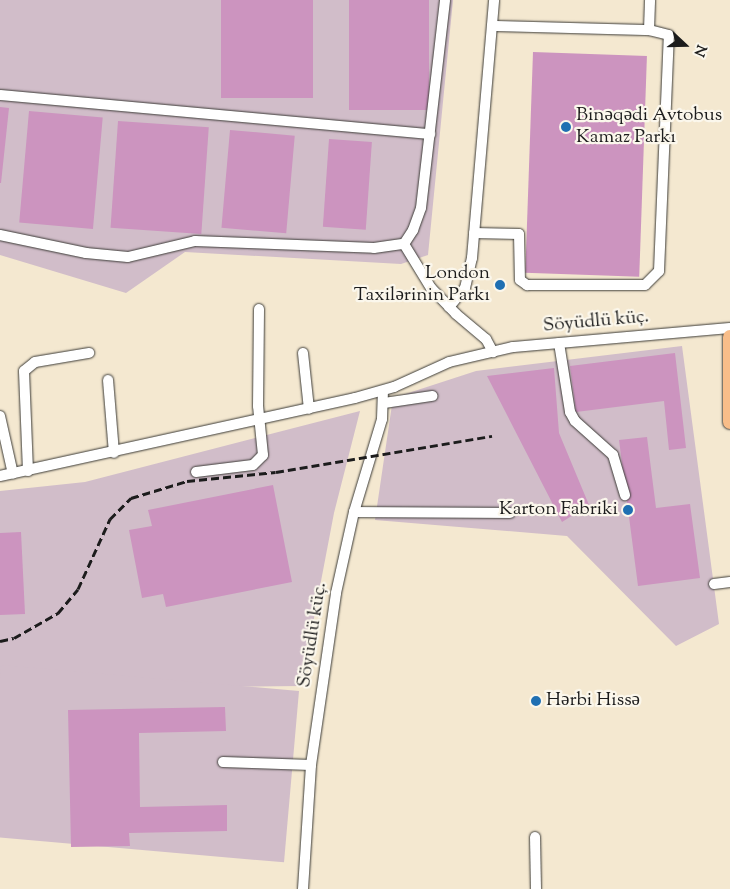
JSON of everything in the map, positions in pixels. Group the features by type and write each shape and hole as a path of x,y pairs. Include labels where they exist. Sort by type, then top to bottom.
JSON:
{"main road":[{"path":"730,337 730,422"}],"street":[{"path":"0,235 86,253 128,257 194,240 374,248 404,244 413,230 421,208 445,0"},
{"path":"449,307 465,288 474,233 494,0"},
{"path":"649,30 650,0"},
{"path":"474,233 519,234 520,280 526,285 645,285 653,281 659,271 671,41 669,35 661,30 492,26"},
{"path":"0,95 430,134"},
{"path":"404,244 419,272 449,307 486,339 492,352"},
{"path":"196,472 253,465 261,460 264,448 260,421 259,309"},
{"name":"Söyüdlü küç.","path":"0,476 260,421 383,391 437,367 492,352 559,343 730,328"},
{"path":"559,343 570,412 575,421 613,455 625,495"},
{"path":"28,471 24,371 34,362 89,353"},
{"path":"304,353 308,409"},
{"path":"108,380 114,453"},
{"name":"Söyüdlü küç.","path":"303,889 311,765 336,593 354,512 377,440 384,403 383,391"},
{"path":"384,403 432,396"},
{"path":"0,416 13,474"},
{"path":"354,512 510,513"},
{"path":"714,584 730,582"},
{"path":"222,762 311,765"},
{"path":"536,837 536,889"}],"shaded area":[{"path":"0,0 453,0 428,255 401,264 185,252 126,293 0,255"},
{"name":"Karton Fabriki","path":"682,346 719,624 676,646 567,536 375,520 393,398 476,371"},
{"path":"360,411 334,513 301,686 0,689 0,491 85,482"},
{"path":"1,665 299,691 284,862 0,837"}],"building":[{"path":"221,0 313,0 313,98 221,98"},
{"path":"349,0 429,0 429,110 349,110"},
{"path":"533,52 647,56 639,277 525,273"},
{"path":"0,107 9,108 1,183 0,183"},
{"path":"29,111 103,117 93,229 19,223"},
{"path":"118,121 209,127 201,234 111,228"},
{"path":"230,130 295,136 286,233 221,228"},
{"path":"329,139 372,142 366,230 323,227"},
{"path":"675,353 686,448 669,450 664,401 576,412 570,366"},
{"path":"554,368 559,433 589,505 562,522 487,376"},
{"path":"647,437 656,508 690,504 700,578 638,586 619,440"},
{"path":"273,485 292,582 166,607 163,594 142,598 129,530 152,526 148,510"},
{"path":"21,532 25,614 0,615 0,533"},
{"path":"225,707 226,731 139,733 140,807 227,805 227,831 129,833 130,846 71,847 68,710"}],"railway":[{"path":"0,641 14,638 58,613 78,589 110,519 131,498 187,481 276,472 492,436"}],"place":[{"name":"Binəqədi Avtobus Kamaz Parkı","path":"566,127"},
{"name":"London Taxilərinin Parkı","path":"500,285"},
{"name":"Karton Fabriki","path":"628,510"},
{"name":"Hərbi Hissə","path":"536,701"}]}
